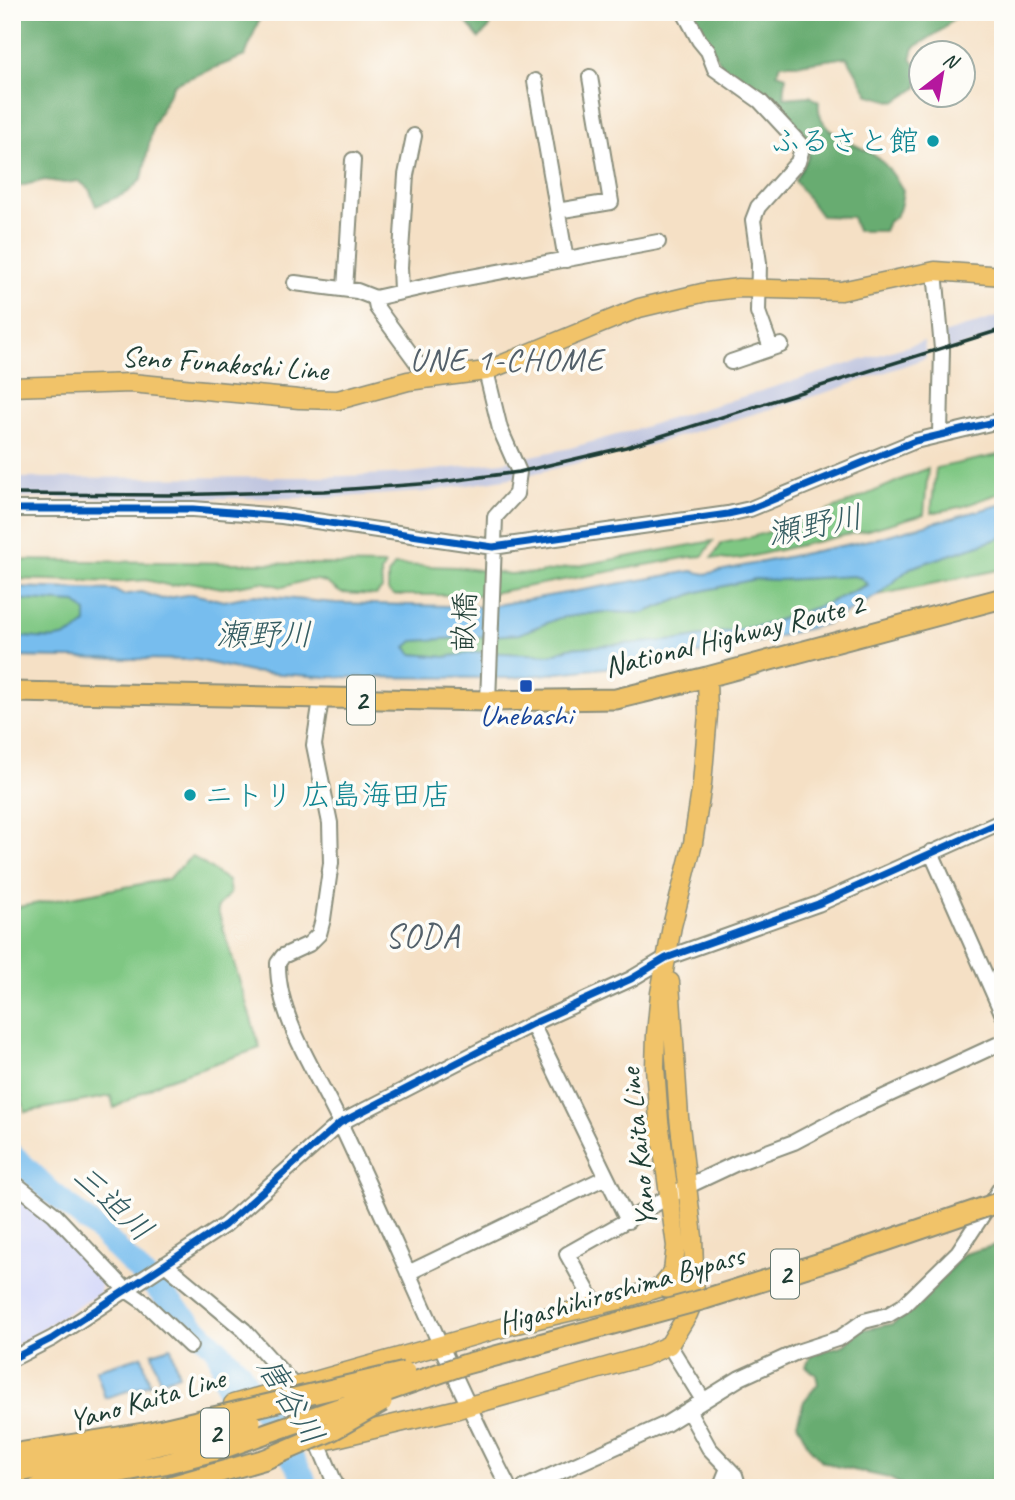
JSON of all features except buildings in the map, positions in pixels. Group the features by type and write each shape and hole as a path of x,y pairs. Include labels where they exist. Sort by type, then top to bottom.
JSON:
{"highway":[{"name":"National Highway Route 2","path":"12,692 321,699 488,691 616,699 1003,598"},
{"name":"Higashihiroshima Bypass","path":"12,1473 160,1446 414,1380 718,1295 1003,1201"},
{"path":"12,1454 177,1427 430,1366 564,1337"},
{"path":"164,1488 266,1459 331,1431 407,1389 564,1337"},
{"name":"Higashihiroshima Bypass","path":"37,1488 164,1464 218,1450 414,1380"}],"main road":[{"name":"Seno Funakoshi Line","path":"12,387 131,383 299,399 338,400 425,378 486,371 639,308 720,289 841,290 935,271 1003,276"},
{"name":"Yano Kaita Line","path":"12,1464 512,1325 596,1306 661,1287 673,1271 675,1235 659,1121 655,1067 660,993 702,784 708,714 707,677"},
{"name":"Yano Kaita Line","path":"667,958 695,1268 695,1297 669,1345"},
{"path":"661,1287 686,1297 688,1314"},
{"path":"131,1488 468,1406 645,1356 669,1345"}],"street":[{"path":"684,12 708,51 715,69 760,101 800,144 798,162 755,213 753,220 759,262 758,312 776,347 730,362"},
{"path":"557,211 611,202 590,77"},
{"path":"535,81 566,260"},
{"path":"401,291 406,175 414,136"},
{"path":"345,289 353,160"},
{"path":"295,283 345,289 375,298 658,242"},
{"path":"935,271 942,349 940,433"},
{"path":"375,298 377,308 418,364 425,378"},
{"name":"畝橋","path":"486,371 500,429 519,471 516,494 495,517 488,691"},
{"path":"12,509 218,511 282,516 493,547 750,509 915,440 1003,420"},
{"path":"321,699 314,745 330,823 331,863 319,934 309,944 281,958 278,971 286,1008 300,1046 340,1122 439,1345 509,1488"},
{"path":"12,1359 53,1338 225,1225 340,1122 531,1024 631,979 667,958 818,904 1003,821"},
{"path":"931,852 1003,1015"},
{"path":"531,1024 628,1221"},
{"path":"596,1306 567,1254 686,1187 737,1163 794,1142 849,1113 1003,1042"},
{"path":"408,1273 607,1177"},
{"path":"12,1181 54,1214 190,1346"},
{"path":"524,1488 666,1424 751,1373 797,1352 840,1338 864,1321 888,1315 902,1306 958,1252 1003,1184"},
{"path":"162,1265 244,1329 294,1386 310,1444 337,1488"},
{"path":"669,1345 703,1400"},
{"path":"688,1410 709,1448 735,1475 739,1488"},
{"path":"720,1488 728,1468"}],"shaded area":[{"path":"1003,315 1003,334 936,355 934,337"},
{"path":"924,341 926,358 834,390 636,449 523,476 425,492 324,498 12,498 12,478 323,477 410,473 502,462 570,448 627,432"},
{"path":"12,1194 47,1220 101,1275 100,1293 12,1347"}],"green space":[{"path":"12,12 262,12 245,56 174,84 153,125 142,179 127,193 96,206 89,189 79,181 65,183 45,180 12,188"},
{"path":"458,12 492,12 490,27 479,38"},
{"path":"689,12 970,12 958,15 929,38 906,38 906,95 895,102 869,95 847,57 781,64 777,73 786,76 784,98 810,96 819,102 819,113 829,129 875,156 894,176 903,190 902,200 898,213 888,222 884,231 857,231 852,217 821,216 795,181 809,155 796,133 797,125 792,119 780,119 772,108 771,98 727,73"},
{"path":"1003,454 1003,492 964,506 931,513 936,468"},
{"path":"928,468 924,514 868,530 744,558 712,558 722,543 800,522"},
{"path":"1003,537 1003,569 878,595 910,568"},
{"path":"713,541 703,556 481,595 394,595 388,591 388,575 395,565 456,567 509,574 539,573"},
{"path":"12,560 385,565 381,572 382,589 376,595 341,593 317,580 283,587 262,582 222,588 190,582 171,586 146,580 120,582 12,579"},
{"path":"853,576 868,584 826,604 763,625 679,640 569,648 551,655 478,652 445,657 412,654 406,647 412,641 519,634 559,618 602,612 643,613 698,592 755,579"},
{"path":"12,599 76,603 86,611 86,623 70,635 61,637 42,639 12,636"},
{"path":"192,856 228,881 230,893 217,908 260,1048 163,1081 114,1108 111,1096 25,1112 12,1059 12,908 168,879"},
{"path":"1003,1243 1003,1488 908,1488 889,1478 822,1461 809,1447 797,1423 804,1401 818,1384 816,1375 806,1366 811,1355 844,1345 861,1330 892,1324 907,1314 964,1254"}],"water":[{"name":"瀬野川","path":"1003,504 1003,537 910,568 878,595 829,623 742,646 641,664 511,678 327,677 250,672 196,660 12,657 12,636 42,639 70,635 86,623 86,612 76,603 12,599 12,587 114,590 123,595 141,592 162,599 192,594 224,601 253,595 335,603 485,607 692,571 705,574 874,539","holes":["861,578 868,585 826,604 764,625 679,640 569,648 551,655 478,652 445,657 412,654 406,647 413,641 519,634 559,618 602,612 643,613 698,592 755,579"]},
{"path":"171,1347 179,1375 160,1381 152,1353"},
{"path":"142,1356 150,1384 105,1398 96,1370"}],"waterway":[{"name":"三迫川","path":"12,1154 50,1191 100,1232 239,1371 303,1476 307,1488"},
{"name":"三迫川","path":"219,1352 228,1391 230,1488"}],"railway":[{"path":"12,494 169,495 324,491 434,483 519,472 626,447 1003,329"}],"cycle path":[{"path":"12,509 193,509 282,516 493,547 750,509 915,441 1003,420"},
{"path":"12,1359 53,1338 225,1225 340,1123 532,1024 631,979 666,958 818,904 1003,821"}],"place":[{"name":"ふるさと館","path":"933,141"},
{"name":"Unebashi","path":"526,686"},
{"name":"ニトリ 広島海田店","path":"190,795"}],"district":[{"name":"UNE 1-CHOME","path":"507,359"},
{"name":"SODA","path":"423,936"}],"water label":[{"name":"唐谷川","path":"291,1401"}]}
